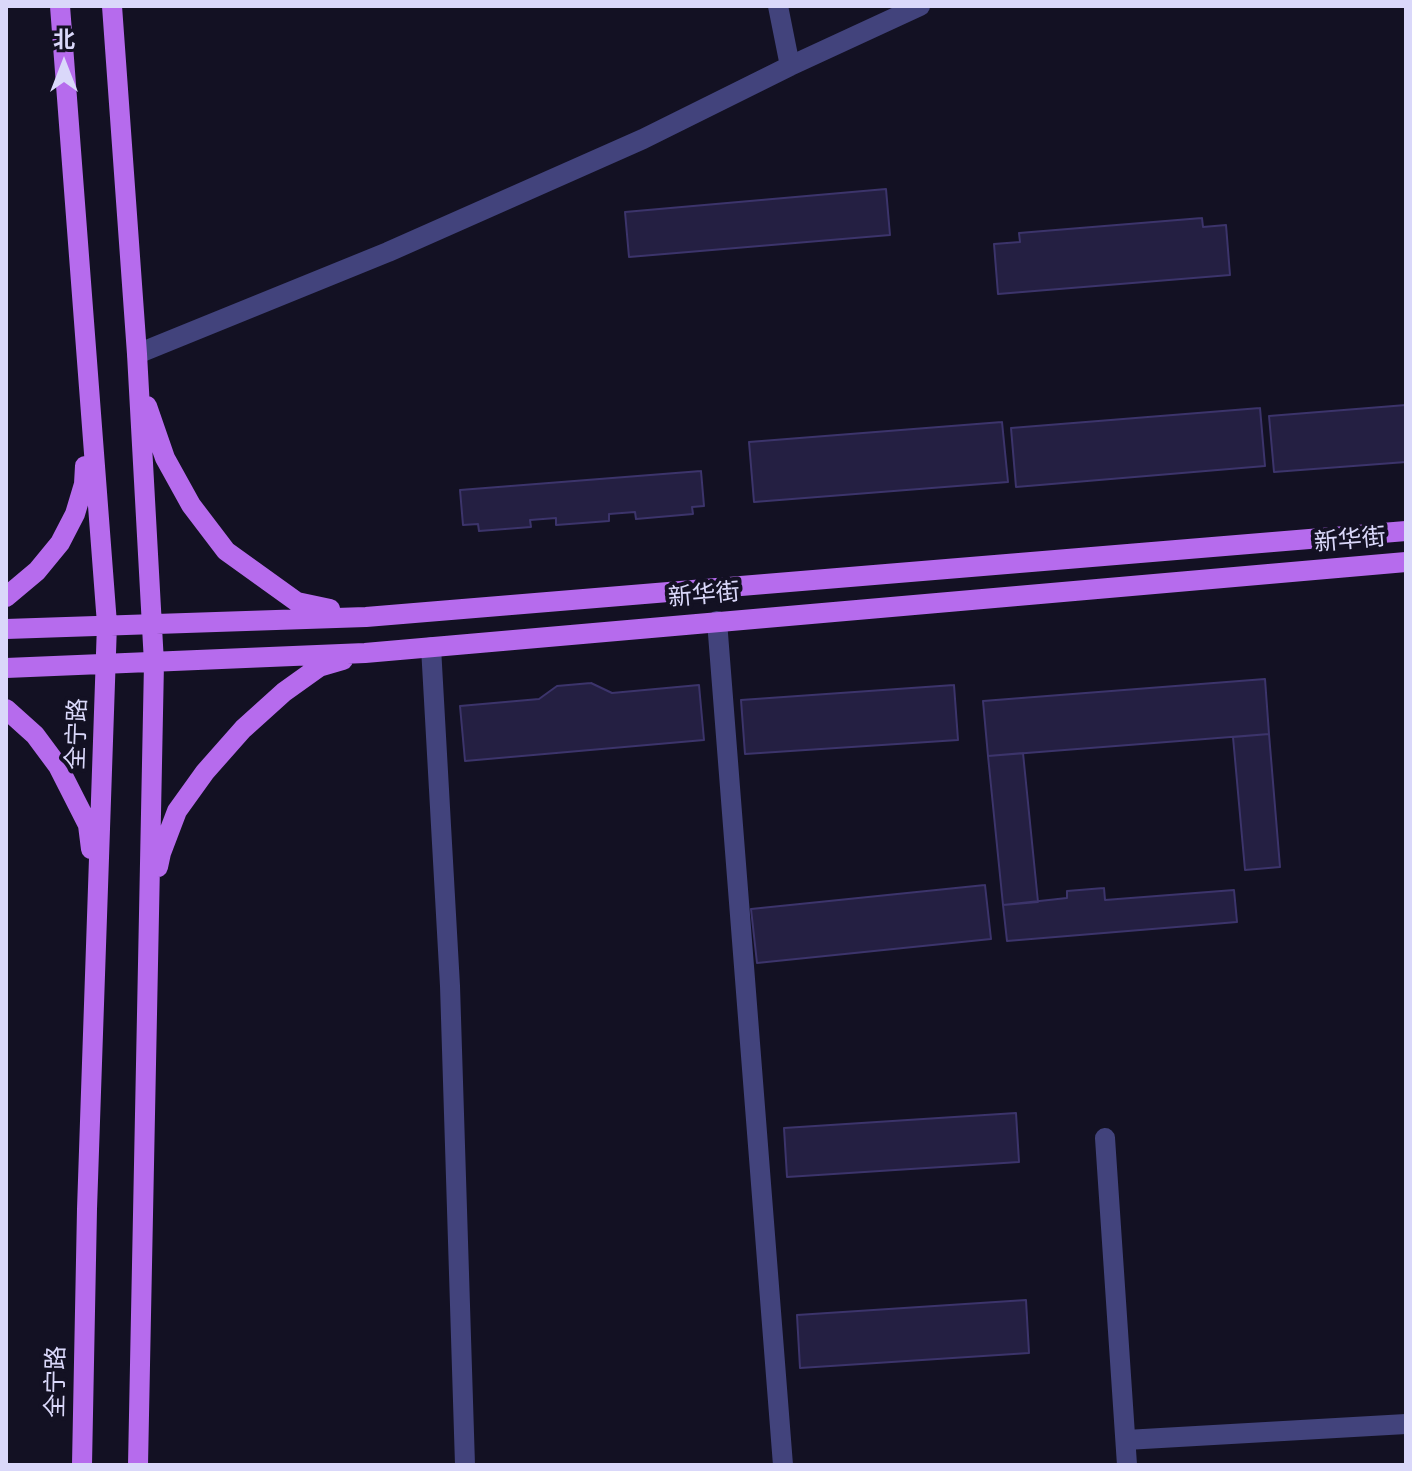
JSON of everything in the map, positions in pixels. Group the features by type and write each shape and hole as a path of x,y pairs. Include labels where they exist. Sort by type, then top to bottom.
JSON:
{"main road":[{"name":"全宁路","path":"60,6 107,624 87,1209 82,1465"},
{"path":"112,6 139,383 154,663 138,1465"},
{"path":"139,383 165,458 191,505 226,551 297,602 366,617"},
{"path":"6,597 37,571 60,543 75,514 84,484 89,386"},
{"name":"新华街","path":"6,629 366,617 1406,531"},
{"name":"新华街","path":"6,668 365,653 1406,562"},
{"path":"149,918 161,853 177,811 205,772 243,729 284,692 319,667 365,653"},
{"path":"6,709 35,735 58,766 88,825 98,906"}],"street":[{"path":"778,6 790,66"},
{"path":"137,354 388,252 643,139 920,6"},
{"path":"717,621 783,1465"},
{"path":"431,647 450,986 465,1465"},
{"path":"1105,1138 1127,1465"},
{"path":"1126,1440 1406,1424"}],"building":[{"path":"886,189 890,235 629,257 625,212"},
{"path":"1202,218 1203,227 1226,225 1230,275 998,294 994,244 1020,242 1019,233"},
{"path":"1406,405 1406,462 1274,472 1269,416"},
{"path":"1260,408 1265,466 1016,487 1011,428"},
{"path":"1002,422 1008,482 754,502 749,442"},
{"path":"701,471 704,506 692,507 693,514 636,519 635,512 609,514 609,521 556,525 556,518 530,520 531,527 479,531 478,524 463,525 460,490"},
{"path":"1265,679 1269,734 988,756 983,701"},
{"path":"591,683 612,693 699,685 704,740 465,761 460,706 539,699 557,686"},
{"path":"954,685 958,740 745,754 741,700"},
{"path":"1269,734 1280,867 1245,870 1233,737"},
{"path":"1023,753 1038,902 1003,905 988,756"},
{"path":"985,885 991,939 757,963 751,909"},
{"path":"1104,888 1105,900 1234,890 1237,922 1007,941 1003,905 1067,898 1067,891"},
{"path":"1016,1113 1019,1162 787,1177 784,1128"},
{"path":"1026,1300 1029,1353 800,1368 797,1315"}]}
